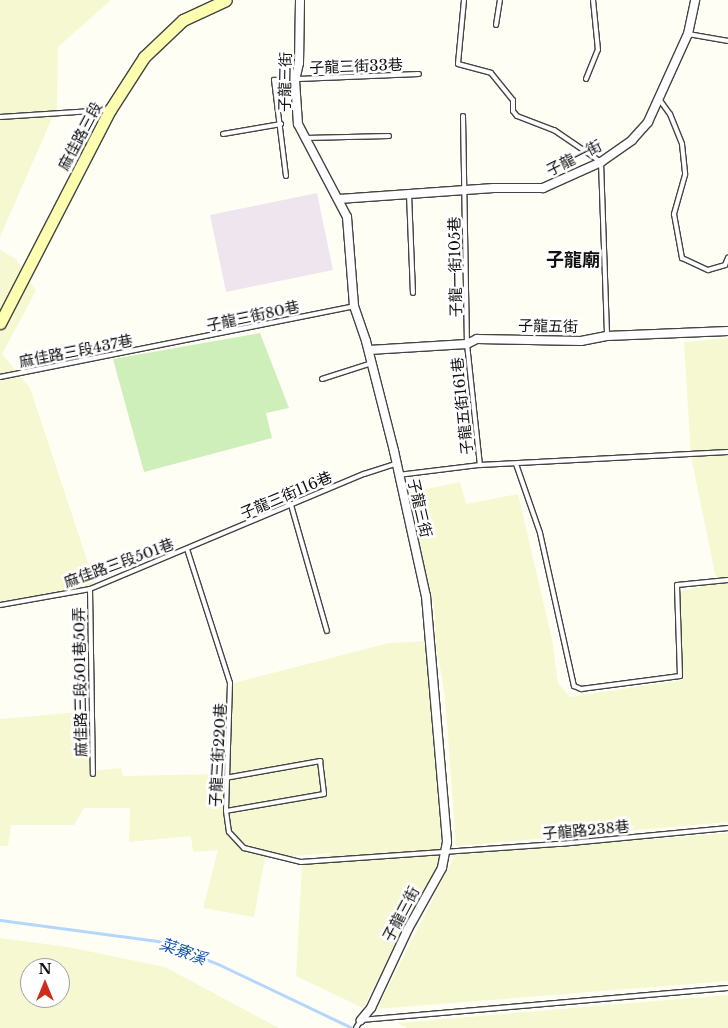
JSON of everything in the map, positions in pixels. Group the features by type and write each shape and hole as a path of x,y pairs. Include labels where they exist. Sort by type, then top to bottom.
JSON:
{"main road":[{"name":"麻佳路三段","path":"0,323 110,110 144,57 161,38 192,14 226,0"}],"street":[{"name":"子龍三街","path":"300,0 299,63 295,80 298,124 339,199 350,231 354,306 369,350 430,613 446,853 442,868 408,928 371,1008 361,1020"},
{"name":"子龍一街","path":"339,199 543,188 601,162 632,140 648,122 688,34 695,0"},
{"name":"子龍五街","path":"369,350 468,344 477,338 582,341 607,336 728,331"}],"lane":[{"path":"464,0 458,64 491,73 514,100 513,111 518,116 554,130 601,162 607,336"},
{"path":"496,25 500,0"},
{"path":"586,79 598,50 593,0"},
{"path":"688,34 728,41"},
{"name":"子龍三街33巷","path":"281,124 274,80 419,74"},
{"path":"659,100 670,114 682,144 685,175 674,214 682,258 708,270 725,265 728,258"},
{"path":"0,117 110,110"},
{"name":"子龍一街105巷","path":"462,116 466,191 468,344"},
{"path":"223,134 281,124 286,176"},
{"path":"304,138 389,136"},
{"path":"408,194 413,293"},
{"name":"子龍三街80巷","path":"156,347 354,306"},
{"name":"子龍五街161巷","path":"468,344 480,465"},
{"name":"麻佳路三段437巷","path":"0,377 156,347"},
{"path":"322,379 372,363"},
{"path":"398,475 480,465 728,452"},
{"name":"子龍三街116巷","path":"187,550 291,505 395,464"},
{"path":"516,464 540,533 574,686 581,689 680,676 677,586 728,580"},
{"path":"291,505 327,631"},
{"name":"子龍三街220巷","path":"187,550 230,683 232,698 226,778 228,832 239,844 284,860 302,862 446,853"},
{"name":"麻佳路三段501巷","path":"0,605 90,589 187,550"},
{"name":"麻佳路三段501巷50弄","path":"90,589 93,774"},
{"path":"226,778 320,761 324,794 226,811"},
{"name":"子龍路238巷","path":"446,853 728,828"},
{"path":"356,1028 361,1020 728,988"}],"shaded area":[{"path":"317,193 333,270 226,292 210,215"}],"green space":[{"path":"0,0 111,0 58,47 57,107 0,237"},
{"path":"0,250 16,259 36,291 2,354 30,388 96,587 0,606"},
{"path":"260,333 289,408 266,413 272,438 144,472 113,359"},
{"path":"728,338 728,822 456,846 445,697 436,644 434,605 407,493 460,482 466,504 518,494 552,639 558,683 570,697 683,680 678,592 717,583 691,457 684,342"},
{"path":"429,641 444,856 363,1008 296,976 302,865 333,853 265,858 254,917 203,908 218,850 193,852 191,836 129,842 130,808 84,808 74,825 11,825 8,846 0,846 0,719 91,711 89,771 121,768 123,776 216,774 230,684 389,643"},
{"path":"728,833 728,981 377,1009 455,855"},
{"path":"0,938 68,947 165,967 279,1028 0,1028"},
{"path":"728,995 728,1028 407,1028 397,1023"}],"waterway":[{"name":"菜寮溪","path":"0,920 158,941 218,964 352,1028"}],"district":[{"name":"子龍廟","path":"573,260"}]}
